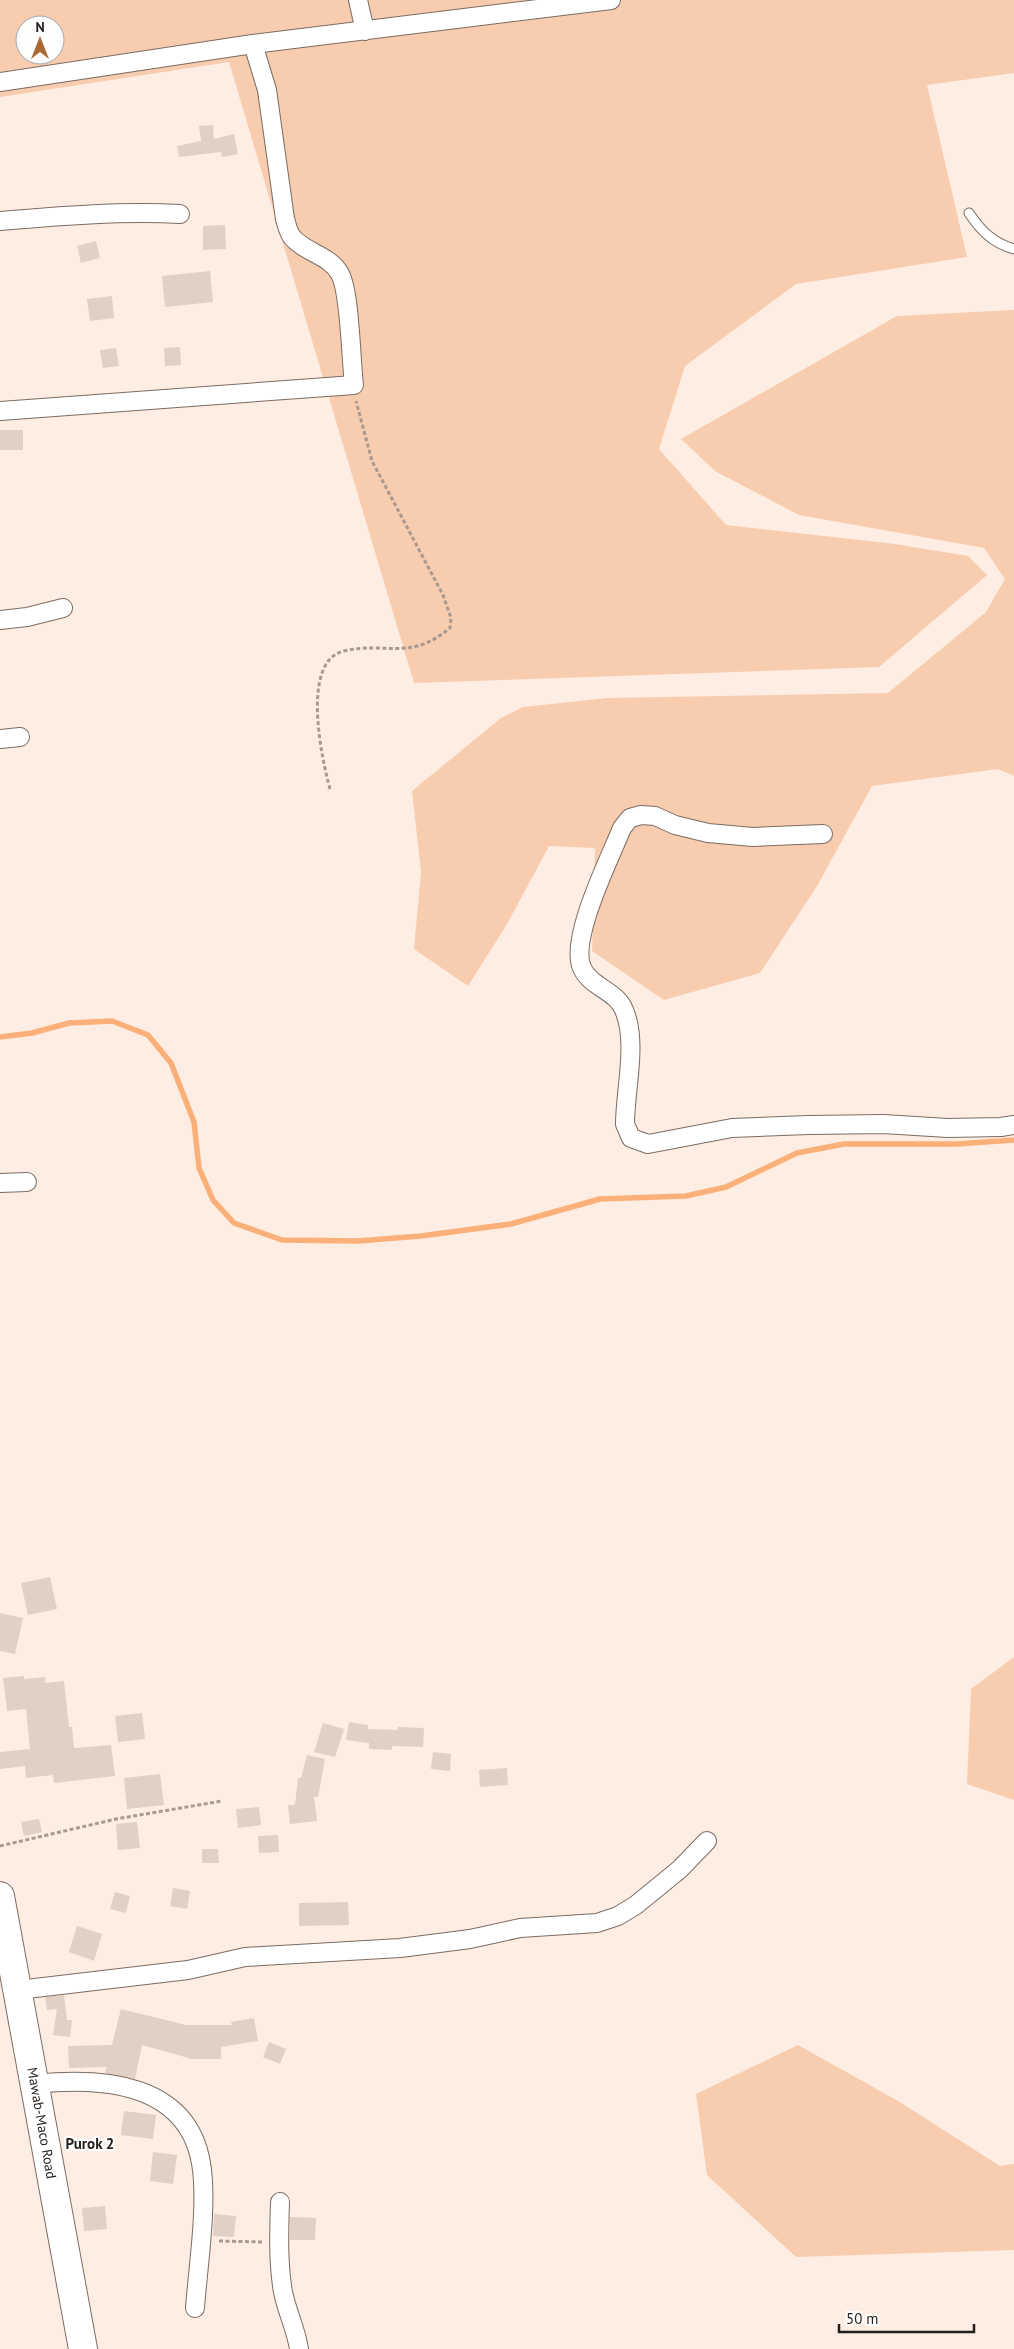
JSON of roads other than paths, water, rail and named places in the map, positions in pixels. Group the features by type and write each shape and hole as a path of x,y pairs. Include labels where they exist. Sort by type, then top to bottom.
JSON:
{"main road":[{"name":"Mawab-Maco Road","path":"0,1896 83,2349"}],"street":[{"path":"358,0 365,31"},
{"path":"0,82 253,44 611,0"},
{"path":"0,411 354,385 345,289 340,273 326,259 303,247 290,236 284,219 267,90 253,44"},
{"path":"0,221 106,213 180,214"},
{"path":"0,620 27,617 63,608"},
{"path":"0,739 20,737"},
{"path":"823,834 753,837 708,833 674,825 655,816 641,814 630,818 622,828 582,928 579,952 582,968 594,984 612,994 624,1009 629,1028 626,1124 630,1138 648,1144 732,1128 809,1125 883,1124 957,1128 1002,1128 1014,1125"},
{"path":"0,1183 27,1182"},
{"path":"18,1990 188,1970 245,1957 400,1948 470,1939 520,1928 597,1923 618,1916 636,1905 680,1869 707,1841"},
{"path":"35,2084 70,2080 112,2084 133,2089 159,2099 180,2116 194,2140 201,2164 203,2191 194,2308"},
{"path":"280,2202 279,2242 283,2292 296,2330 299,2349"}],"lane":[{"path":"969,213 982,231 996,242 1014,249"}],"waterway":[{"path":"0,1037 32,1033 69,1023 112,1021 148,1035 171,1063 194,1122 199,1168 213,1200 234,1223 282,1240 358,1241 421,1236 511,1224 600,1199 686,1196 726,1187 797,1153 844,1144 957,1144 1014,1140"}],"district":[{"name":"Purok 2","path":"90,2144"}]}
